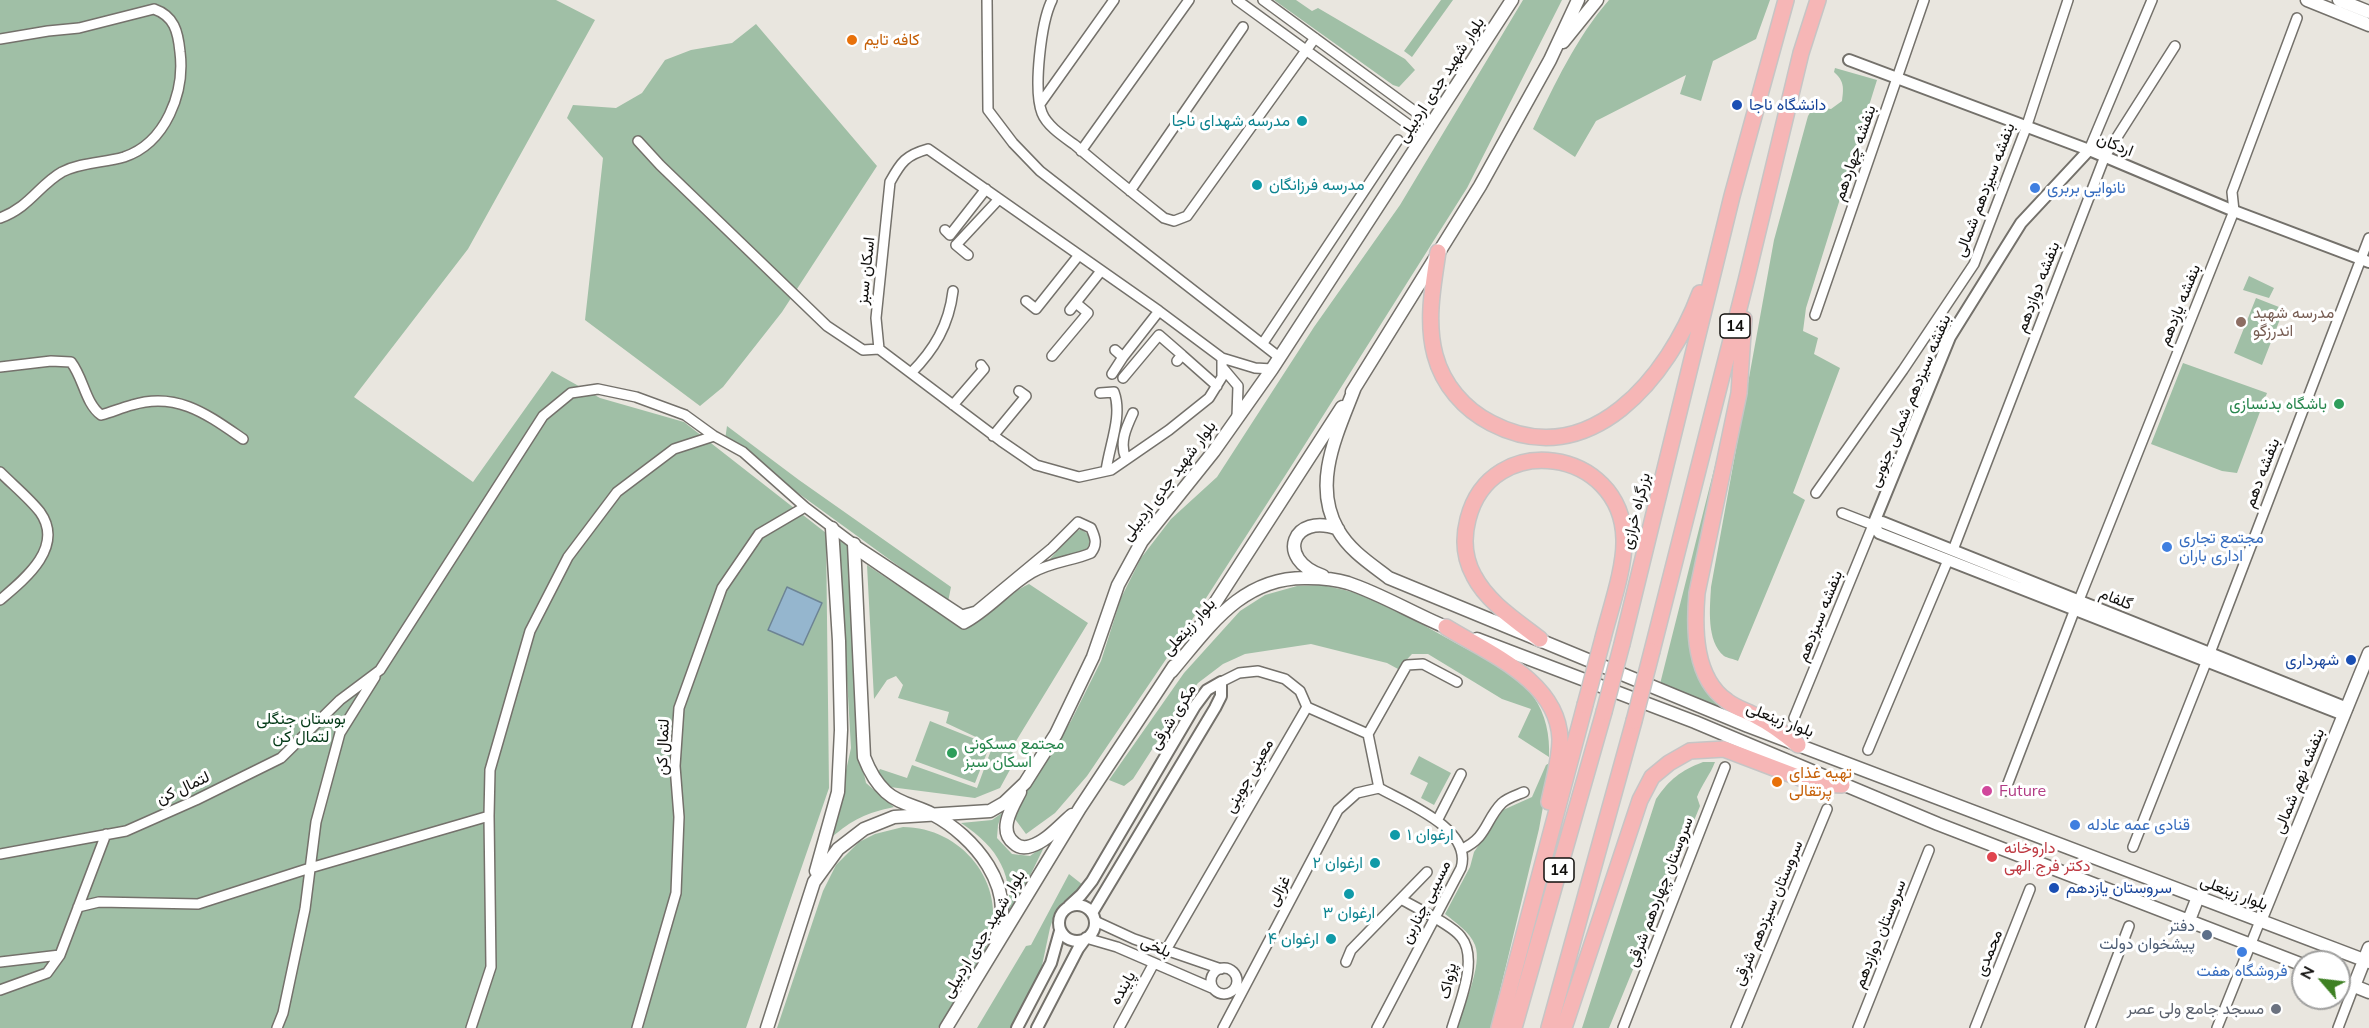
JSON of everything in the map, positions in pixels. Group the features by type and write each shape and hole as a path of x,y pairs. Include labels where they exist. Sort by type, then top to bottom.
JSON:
{"highway":[{"name":"بزرگراه خرازی","path":"1514,1028 1622,644 1732,196 1786,0"},
{"name":"14","path":"1549,1028 1634,721 1801,53 1818,0"},
{"path":"1438,252 1430,319 1431,336 1440,370 1456,396 1480,418 1507,431 1533,437 1558,437 1601,423 1638,395 1657,373 1677,344 1694,310 1732,196"},
{"path":"1746,280 1739,393 1697,593 1697,646 1706,674 1726,701 1776,727 1798,745"},
{"path":"1499,1028 1586,705 1624,540 1621,519 1612,499 1596,479 1575,466 1550,460 1519,464 1501,472 1488,482 1470,510 1465,542 1467,560 1483,590 1540,639"},
{"path":"1446,627 1524,676 1545,699 1558,725 1559,756 1545,817 1532,901"},
{"path":"1564,1028 1640,800 1652,777 1669,763 1690,751 1724,749 1816,784 1842,785"}],"main road":[{"name":"بلوار شهید جدی اردبیلی","path":"767,1028 814,882 838,849 864,829 894,817 990,811 1004,803 1025,783 1056,734 1077,693 1128,564 1142,541 1214,451 1272,369 1512,0"},
{"name":"بلوار شهید جدی اردبیلی","path":"946,1028 1080,808 1171,672 1355,387 1480,186 1550,60 1578,0"},
{"path":"1550,60 1597,0"},
{"path":"2307,0 2369,25"},
{"path":"2339,0 2369,12"},
{"name":"بلوار زینعلی","path":"1355,387 1329,454 1328,496 1338,529 1359,555 1389,578 1798,745 2366,961"},
{"path":"1329,579 1302,566 1296,558 1294,549 1297,539 1308,526 1327,525 1338,529"},
{"path":"814,882 838,792 841,730 839,641 832,528"},
{"path":"855,546 864,757 870,772 886,793 932,814 957,831 972,845 992,873 998,888 1002,919 998,934 978,977"},
{"name":"بلوار زینعلی","path":"1171,672 1222,613 1239,598 1265,585 1297,578 1329,579 1349,583 1446,627 1695,722 1842,785 2291,960"},
{"name":"بنفشه نهم شمالی","path":"2260,921 2369,652"},
{"path":"1025,783 1006,823 1010,840 1016,845 1032,846 1043,840 1080,808"},
{"path":"2189,920 2198,897"},
{"path":"2354,986 2366,961 2369,948"},
{"path":"2351,985 2369,992"}],"street":[{"path":"987,0 988,110 1013,143 1040,171 1279,357"},
{"path":"1052,0 1042,30 1039,84 1042,114 1051,126 1130,191 1164,218 1174,221 1187,216 1315,38"},
{"path":"1040,104 1114,0"},
{"path":"1081,151 1189,0"},
{"path":"1236,0 1424,136"},
{"path":"1263,0 1432,124"},
{"name":"بنفشه چهاردهم","path":"1815,315 1924,0"},
{"name":"بنفشه سیزدهم شمالی","path":"1816,493 1974,264 2026,128 2068,0"},
{"path":"2090,150 2152,0"},
{"path":"0,39 80,28 154,9 165,12 172,19 179,42 182,68 169,117 158,135 142,149 124,157 73,167 60,174 15,213 0,218"},
{"name":"بنفشه یازدهم","path":"2005,791 2234,211 2232,192 2297,18"},
{"path":"1130,191 1243,27"},
{"name":"بنفشه دوازدهم","path":"1868,750 1950,555 2105,156 2175,46"},
{"name":"اردکان","path":"1849,60 1897,76 2026,128 2090,150 2234,211 2365,261"},
{"path":"1263,343 1398,140"},
{"path":"638,141 826,326 864,350 879,349 993,436 1036,465 1079,477 1106,471 1169,429 1209,398 1222,377 1222,363"},
{"name":"اسکان سبز","path":"879,349 876,318 890,182 898,166 911,153 928,149 1159,311 1222,363 1238,386 1237,417"},
{"name":"بنفشه سیزدهم شمالی جنوبی","path":"1873,525 1950,337 2021,223 2090,150"},
{"path":"945,230 950,234 986,189"},
{"path":"968,255 956,245 999,199"},
{"name":"بنفشه دهم","path":"2133,847 2365,261 2369,238"},
{"path":"1026,301 1035,309 1078,255"},
{"path":"1052,356 1088,313 1073,307 1101,271"},
{"path":"911,373 938,340 952,300 952,291"},
{"path":"1112,374 1159,311"},
{"path":"1123,378 1159,335 1180,358 1217,386"},
{"path":"1115,350 1123,357"},
{"path":"0,367 51,361 71,362 80,373 92,408 101,415 134,404 161,402 189,405 243,439"},
{"name":"اسکان سبز","path":"1222,363 1272,369"},
{"path":"953,405 984,369 981,365"},
{"name":"لتمال کن","path":"277,1028 283,1013 305,909 316,822 340,734 543,416 571,393 598,389 636,397 686,416 714,436 743,452 805,507 855,546"},
{"path":"993,436 1026,396 1019,391"},
{"path":"1100,393 1113,392 1116,399 1114,433 1106,471"},
{"path":"1126,459 1121,448 1127,424 1133,413"},
{"path":"471,1028 491,966 490,770 530,631 568,557 617,492 674,449 714,436"},
{"path":"0,472 40,512 48,530 46,551 22,582 0,600"},
{"name":"لتمال کن","path":"637,1028 676,893 679,817 675,766 679,708 722,588 759,534 805,507"},
{"name":"گلفام","path":"1842,513 1873,525 1882,522 1950,555 2346,711"},
{"path":"1078,522 1091,528 1095,538 1095,547 1091,553 1044,566 964,624 855,546 962,615 976,611 1052,548 1078,522"},
{"name":"بنفشه سیزدهم","path":"1794,718 1873,525"},
{"path":"1378,788 1368,734 1407,665 1423,664 1457,682"},
{"name":"لتمال کن","path":"0,854 126,831 281,758 340,700 380,670"},
{"path":"1221,682 1239,673 1258,671 1285,679 1300,691 1307,707 1368,734"},
{"name":"مکری شرقی","path":"1069,906 1082,895 1092,881 1195,706 1207,690 1221,682 1221,696 1215,708 1093,917"},
{"name":"معینی جوینی","path":"1166,950 1307,707"},
{"name":"سروستان چهاردهم شرقی","path":"1623,1028 1725,768"},
{"path":"1438,819 1461,774"},
{"name":"مسیبی چناربن","path":"1377,1028 1461,868 1464,858 1462,849 1438,819 1378,788"},
{"name":"غزالی","path":"1223,1028 1338,810 1357,793 1378,788"},
{"path":"1462,849 1473,844 1482,834 1503,802 1524,792"},
{"name":"سروستان سیزدهم شرقی","path":"1736,1028 1827,809"},
{"path":"78,907 99,902 198,904 310,868 489,816"},
{"path":"0,990 47,973 60,955 106,834"},
{"name":"سروستان دوازدهم","path":"1858,1028 1929,850"},
{"path":"1346,962 1351,950 1427,872"},
{"name":"محمدی","path":"1975,1028 2030,890"},
{"name":"پژواک","path":"1401,899 1461,936 1467,949 1469,971 1452,1028"},
{"path":"1017,1028 1052,963 1060,931 1060,914 1069,906 1085,906 1093,917 1093,931 1078,949 1037,1028"},
{"name":"بلخی","path":"1093,917 1107,928 1166,950 1251,977"},
{"path":"2217,1028 2260,921"},
{"path":"2090,1028 2130,926"},
{"path":"1060,931 1069,939 1086,938"},
{"name":"بلخی","path":"1086,938 1117,946 1212,988"},
{"path":"0,962 60,955"},
{"name":"پاینده","path":"1119,1028 1154,963"},
{"path":"1227,994 1234,990 1237,982 1226,970 1212,976 1212,988 1219,993 1239,999"},
{"path":"2338,1028 2354,986"}],"green space":[{"name":"بوستان جنگلی لتمال کن","path":"0,0 556,0 595,20 468,249 354,397 473,482 552,371 600,398 684,422 826,533 829,788 746,1028 0,1028"},
{"path":"1274,0 1296,0 1312,11 1318,8 1405,59 1415,70 1399,87 1393,85"},
{"path":"1441,0 1453,0 1412,57 1404,51"},
{"path":"1523,0 1562,0 1467,188 1179,640 1087,776 1055,813 1026,834 1012,815 1071,721 1101,661 1121,598 1141,558 1171,519 1217,477 1314,327 1400,205"},
{"path":"1609,0 1770,0 1756,39 1713,61 1701,101 1680,94 1686,75 1596,121 1575,157 1533,129 1576,46"},
{"path":"756,24 877,166 782,312 723,387 700,406 585,320 603,158 567,118 573,105 616,108 642,93 665,60 691,50 732,43"},
{"path":"1835,68 1877,80 1806,308 1803,331 1818,338 1814,354 1840,368 1793,493 1805,500 1738,661 1724,656 1714,642 1710,623 1711,587 1774,240 1808,116 1814,106 1831,109 1842,101 1842,85 1840,78 1834,72"},
{"path":"2249,276 2274,288 2269,298 2243,290"},
{"path":"2256,298 2284,309 2262,365 2234,353"},
{"path":"2183,363 2267,393 2237,473 2222,471 2151,444"},
{"path":"1734,390 1694,582 1696,661 1753,722 1660,684"},
{"path":"727,426 799,480 951,587 948,602 725,440"},
{"path":"1081,529 1089,537 1088,548 1079,553 1048,561 1075,532"},
{"path":"839,540 848,546 858,747 866,783 894,807 860,818 831,838 851,748"},
{"path":"867,565 963,629 981,619 1012,594 1029,584 1088,623 1013,746 1012,766 1000,788 975,798 890,787 878,772 880,769 907,778 912,765 977,788 993,745 946,723 949,712 898,698 903,685 896,676 887,680 874,699"},
{"path":"1321,585 1352,592 1381,604 1510,673 1533,696 1541,710 1548,733 1549,757 1518,737 1531,709 1502,699 1428,654 1412,654 1398,669 1387,663 1311,644 1245,654 1223,664 1198,683 1133,779 1124,786 1109,780 1184,673 1240,611 1265,595 1297,586"},
{"name":"مجتمع مسکونی اسکان سبز","path":"930,721 990,745 975,783 915,761"},
{"path":"1419,756 1451,773 1434,805 1421,798 1428,783 1410,774"},
{"path":"1551,762 1539,829 1491,1028 1457,1028 1474,975 1477,953 1470,936 1445,914 1470,867 1474,852 1503,810 1532,797 1546,765"},
{"path":"1703,762 1715,762 1697,797 1700,806 1609,1028 1582,1028 1656,799 1676,776"},
{"path":"1002,813 997,838 1012,854 1030,856 1045,845 1008,921 1009,890 1001,864 985,842 961,823 992,820"},
{"path":"903,827 924,830 944,837 961,848 975,862 985,879 992,899 993,919 989,941 968,982 938,1028 777,1028 823,891 836,865 859,842 875,834"},
{"path":"1069,874 1083,885 1055,913 1040,975 1011,1028 977,1028 1026,946 1031,945"}],"water":[{"path":"787,587 822,603 803,645 768,630"}],"place":[{"name":"کافه تایم","path":"852,40"},
{"name":"دانشگاه ناجا","path":"1737,105"},
{"name":"مدرسه شهدای ناجا","path":"1302,121"},
{"name":"مدرسه فرزانگان","path":"1257,185"},
{"name":"نانوایی بربری","path":"2035,188"},
{"name":"مدرسه شهید اندرزگو","path":"2241,322"},
{"name":"باشگاه بدنسازی","path":"2339,404"},
{"name":"مجتمع تجاری اداری باران","path":"2167,547"},
{"name":"شهرداری","path":"2351,660"},
{"name":"مجتمع مسکونی اسکان سبز","path":"952,753"},
{"name":"تهیه غذای پرتقالی","path":"1777,782"},
{"name":"Future","path":"1987,791"},
{"name":"قنادی عمه عادله","path":"2075,825"},
{"name":"ارغوان ۱","path":"1395,835"},
{"name":"داروخانه دکتر فرج الهی","path":"1992,857"},
{"name":"ارغوان ۲","path":"1375,863"},
{"name":"سروستان یازدهم","path":"2054,888"},
{"name":"ارغوان ۳","path":"1349,894"},
{"name":"دفتر پیشخوان دولت","path":"2207,935"},
{"name":"ارغوان ۴","path":"1331,939"},
{"name":"فروشگاه هفت","path":"2242,952"},
{"name":"مسجد جامع ولی عصر","path":"2276,1009"}]}
